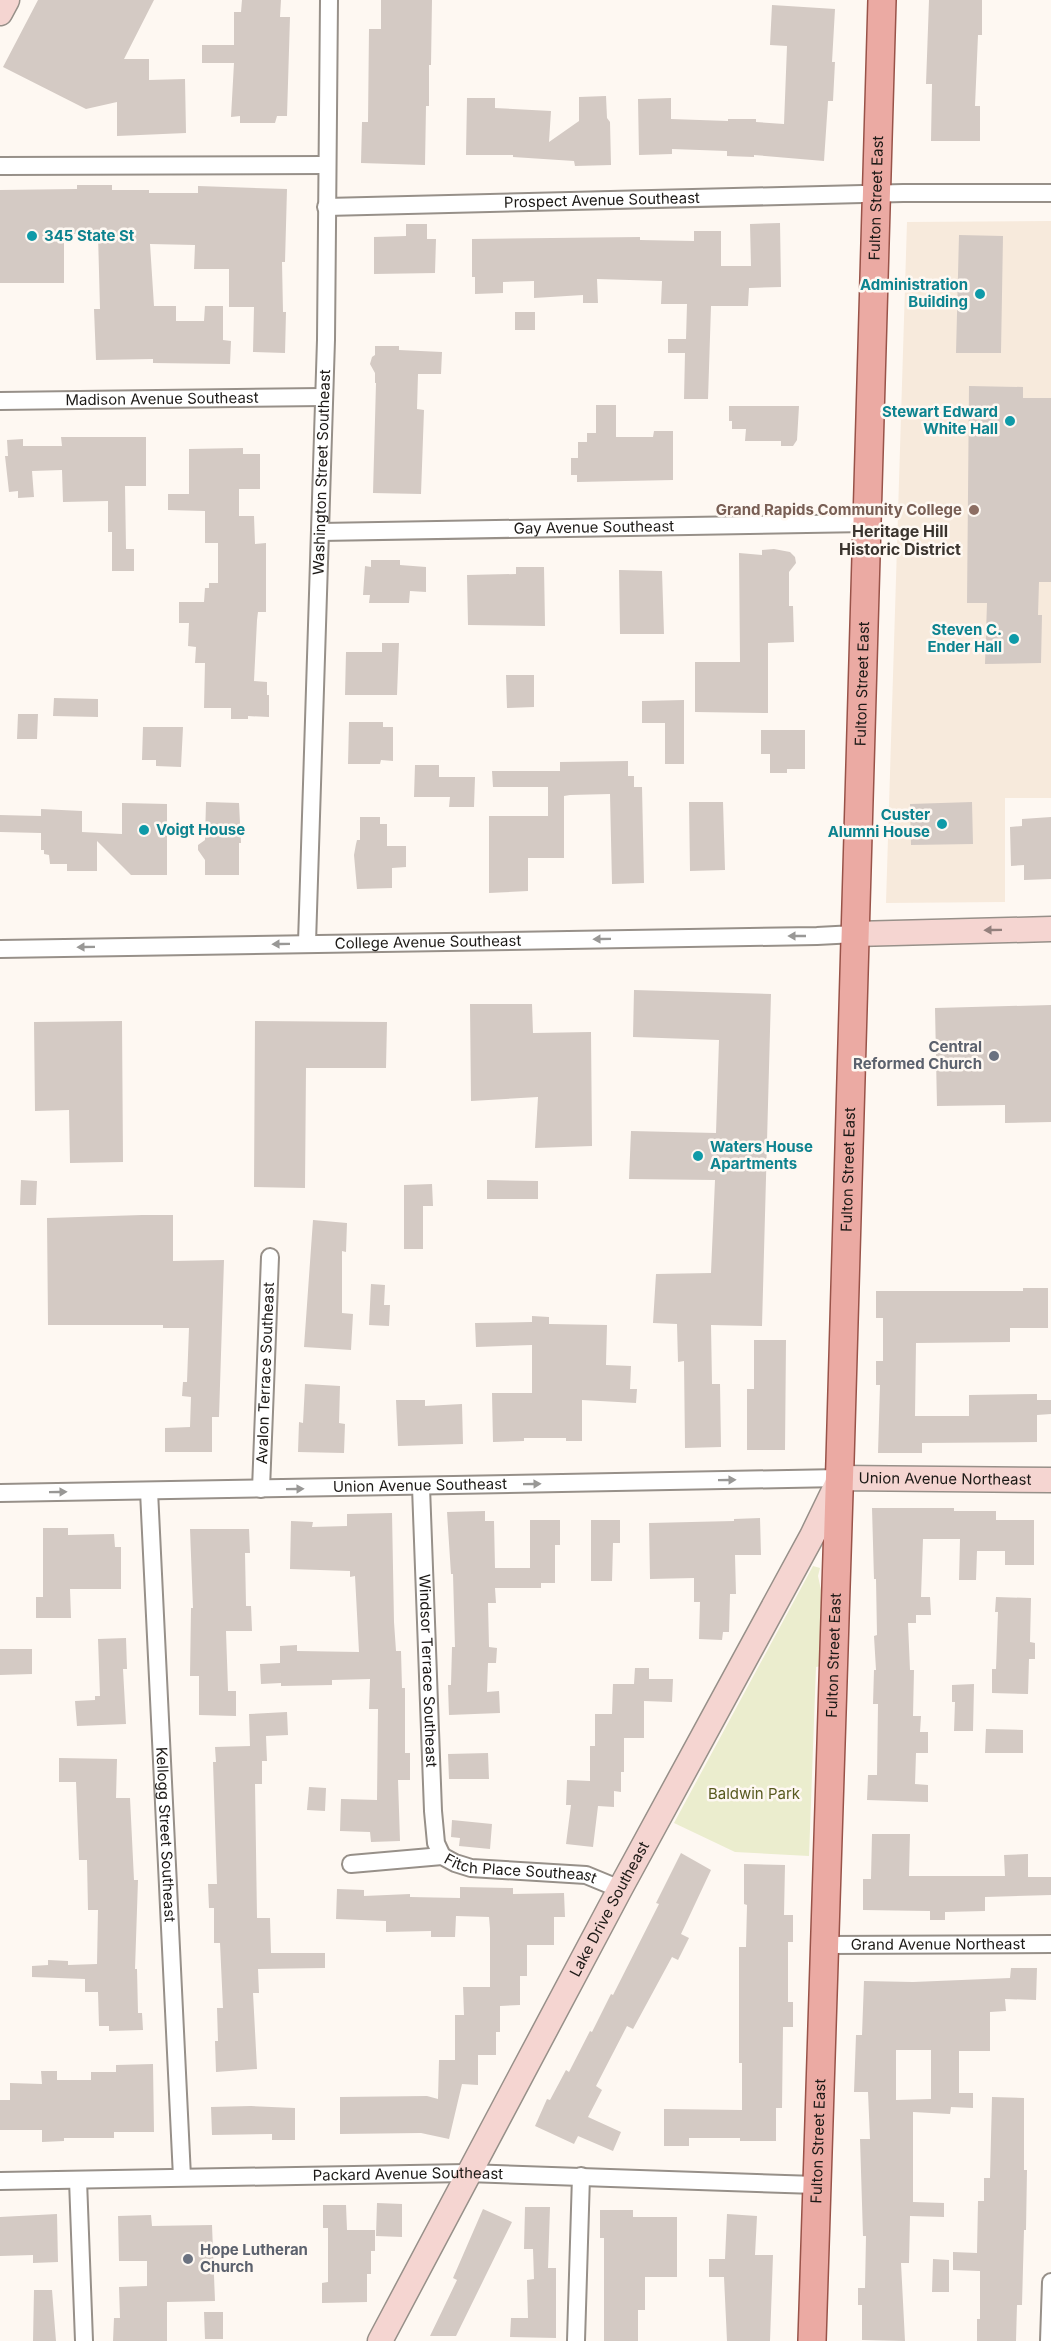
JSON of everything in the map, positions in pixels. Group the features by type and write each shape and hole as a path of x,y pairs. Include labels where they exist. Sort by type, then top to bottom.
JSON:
{"main road":[{"path":"0,13 7,0"},
{"name":"Fulton Street East","path":"812,2341 840,1478 882,0"},
{"path":"855,934 1051,929"},
{"name":"Union Avenue Northeast","path":"840,1478 1051,1480"},
{"name":"Lake Drive Southeast","path":"380,2341 467,2173 812,1536 840,1478"}],"street":[{"name":"Washington Street Southeast","path":"307,943 326,340 329,0"},
{"path":"0,166 326,165"},
{"name":"Prospect Avenue Southeast","path":"326,207 877,194 1051,193"},
{"name":"Madison Avenue Southeast","path":"0,401 323,397"},
{"name":"Gay Avenue Southeast","path":"320,532 867,523"},
{"name":"College Avenue Southeast","path":"0,949 855,934"},
{"name":"Avalon Terrace Southeast","path":"261,1489 270,1257"},
{"name":"Union Avenue Southeast","path":"0,1493 840,1478"},
{"name":"Windsor Terrace Southeast","path":"421,1487 433,1811 436,1843 442,1856"},
{"name":"Kellogg Street Southeast","path":"149,1491 182,2177"},
{"name":"Fitch Place Southeast","path":"351,1864 442,1856 471,1868 586,1875 620,1889"},
{"name":"Grand Avenue Northeast","path":"824,1945 1051,1944"},
{"name":"Packard Avenue Southeast","path":"0,2181 467,2173 816,2185"},
{"path":"576,2341 581,2176"},
{"path":"78,2180 84,2341"},
{"path":"1049,2341 1051,2282"}],"shaded area":[{"name":"Grand Rapids Community College","path":"1051,221 1051,798 1005,798 1005,902 886,903 907,222"}],"green space":[{"name":"Baldwin Park","path":"813,1566 820,1568 818,1576 824,1604 822,1666 816,1667 809,1856 735,1852 674,1823"}],"building":[{"path":"38,0 154,0 124,59 149,59 149,80 185,79 186,133 117,136 117,102 86,109 3,67"},
{"path":"242,0 281,0 280,17 290,17 287,116 277,116 275,123 240,123 240,116 231,117 234,63 202,63 202,45 234,45 234,12 241,12"},
{"path":"381,0 432,0 425,165 361,163 362,122 368,122 369,29 381,29"},
{"path":"929,0 982,0 982,35 978,35 975,106 980,106 980,141 931,141 932,84 926,84"},
{"path":"772,5 835,9 832,62 835,62 833,101 828,101 824,161 754,155 754,157 727,156 727,151 672,149 672,154 639,155 638,99 671,98 671,119 728,121 728,119 756,119 756,122 784,124 787,46 770,45"},
{"path":"606,96 607,118 610,122 611,165 575,166 574,161 513,157 513,155 466,155 467,98 495,98 495,108 551,111 549,142 579,121 579,97"},
{"path":"77,185 112,185 112,190 149,190 149,193 198,193 198,186 287,189 285,262 282,262 283,312 286,312 285,353 253,352 254,307 229,307 229,269 194,269 195,245 150,244 154,306 176,306 176,321 204,321 205,306 223,306 223,340 231,341 230,364 153,363 153,359 96,360 94,309 100,309 98,234 64,234 64,283 0,283 0,190 77,189"},
{"path":"780,223 781,287 749,288 748,306 711,306 708,399 684,399 685,353 668,353 668,339 686,339 687,304 661,304 662,281 597,279 598,303 583,303 583,295 534,298 534,281 503,282 503,293 475,294 475,277 472,277 472,239 640,237 640,240 694,241 694,231 721,231 721,266 751,266 750,224"},
{"path":"406,224 427,224 427,239 436,239 435,273 374,274 374,237 406,236"},
{"name":"Administration Building","path":"959,235 1003,236 1001,353 956,353"},
{"path":"515,312 535,312 535,330 515,330"},
{"path":"375,346 399,346 399,350 442,352 441,374 418,374 417,409 424,410 421,494 373,493 376,383 375,373 370,364 375,355"},
{"path":"969,386 1023,387 1023,398 1051,398 1051,582 1039,582 1038,615 1042,615 1041,663 985,664 987,603 967,603"},
{"path":"596,405 616,405 616,437 653,437 654,431 673,431 673,480 577,482 577,475 571,475 571,458 578,458 578,442 587,442 587,433 596,433"},
{"path":"729,406 799,406 797,440 793,446 781,446 781,441 745,441 746,429 732,429 732,421 729,421"},
{"path":"61,437 146,437 146,486 125,486 126,549 134,549 134,571 112,571 112,532 108,532 108,501 63,502 62,470 32,471 34,497 18,498 18,491 9,492 5,456 8,456 7,440 23,439 23,446 62,446"},
{"path":"243,448 243,454 260,454 260,489 239,489 239,516 254,516 255,544 266,543 266,612 258,612 254,681 267,682 269,717 248,716 248,719 231,719 231,708 204,708 205,663 195,663 196,647 188,646 189,623 179,623 179,602 204,602 205,588 209,588 209,583 218,583 218,543 205,543 205,511 168,510 168,494 189,494 189,449"},
{"path":"774,549 790,552 795,557 796,563 789,572 789,606 793,606 794,642 768,643 768,713 695,712 695,662 740,662 739,553 762,555 762,550"},
{"path":"371,560 400,560 400,565 426,567 426,592 410,591 409,603 369,603 370,595 363,595 365,566 371,567"},
{"path":"516,567 544,567 545,626 468,625 467,575 516,574"},
{"path":"619,570 662,571 664,634 620,634"},
{"path":"382,643 399,643 397,695 345,695 346,652 382,652"},
{"path":"506,675 534,675 534,707 507,708"},
{"path":"54,698 98,699 98,717 53,716"},
{"path":"684,700 684,764 665,764 665,723 642,723 642,701"},
{"path":"18,714 38,714 37,739 17,739"},
{"path":"349,722 383,722 383,727 393,727 393,761 381,760 380,764 348,764"},
{"path":"143,727 183,727 181,767 156,766 156,760 142,760"},
{"path":"761,730 805,730 805,769 787,769 787,773 770,773 770,754 761,754"},
{"path":"628,761 628,776 634,776 634,787 642,787 644,883 612,884 610,794 570,795 564,796 564,858 528,858 528,891 489,893 489,816 548,816 548,787 493,787 492,771 560,771 560,762"},
{"path":"415,765 439,765 439,777 475,777 474,807 449,807 450,797 414,797"},
{"path":"206,802 239,803 241,843 239,843 239,875 205,875 205,860 198,850 198,845 205,840"},
{"path":"689,802 723,802 725,870 690,871"},
{"name":"Custer Alumni House","path":"972,802 973,844 911,845 910,804"},
{"path":"122,803 167,804 167,875 131,875 97,841 97,871 67,871 67,864 50,864 49,855 44,854 44,850 41,850 41,833 0,832 0,815 41,816 41,809 82,811 82,832 122,834"},
{"path":"360,817 380,817 380,824 387,824 387,846 406,846 406,867 392,868 392,888 357,889 354,855 357,840 360,840"},
{"path":"1051,817 1051,879 1024,880 1024,865 1011,866 1010,827 1022,826 1022,819"},
{"name":"Waters House Apartments","path":"634,990 771,994 762,1326 711,1325 712,1384 720,1384 721,1447 685,1448 684,1361 678,1362 677,1324 653,1323 656,1274 711,1273 715,1180 629,1179 631,1131 716,1133 719,1040 633,1037"},
{"path":"470,1004 532,1004 533,1033 591,1032 592,1146 535,1148 538,1097 471,1101"},
{"name":"Central Reformed Church","path":"1051,1005 1051,1122 1005,1123 1005,1105 937,1106 935,1008"},
{"path":"122,1021 123,1162 70,1163 69,1110 35,1111 34,1022"},
{"path":"255,1021 387,1022 386,1068 306,1068 305,1188 254,1187"},
{"path":"21,1180 37,1181 36,1205 20,1205"},
{"path":"487,1180 538,1181 538,1199 487,1199"},
{"path":"432,1184 433,1206 423,1206 423,1249 404,1249 404,1185"},
{"path":"173,1215 173,1261 224,1260 219,1417 212,1417 212,1452 165,1452 165,1428 190,1427 191,1397 182,1396 183,1382 187,1382 189,1328 163,1328 163,1325 48,1325 47,1218"},
{"path":"313,1220 347,1223 346,1252 342,1251 342,1313 353,1314 351,1350 304,1347"},
{"path":"371,1284 385,1285 384,1305 390,1305 389,1326 369,1325"},
{"path":"1023,1288 1048,1288 1048,1328 1010,1328 1010,1342 916,1343 915,1416 969,1416 969,1395 1037,1394 1037,1400 1051,1400 1051,1414 1037,1415 1037,1442 922,1443 922,1453 878,1453 880,1385 876,1385 876,1361 883,1361 883,1318 876,1318 876,1291 1023,1291"},
{"path":"532,1316 549,1317 549,1324 607,1325 606,1365 631,1366 630,1389 637,1389 636,1403 582,1400 582,1441 566,1441 566,1438 524,1438 524,1441 493,1442 492,1393 532,1393 532,1345 476,1347 475,1323 532,1322"},
{"path":"754,1340 786,1340 785,1450 747,1450 747,1389 754,1389"},
{"path":"305,1384 340,1386 339,1423 345,1424 344,1453 298,1452 299,1422 303,1423"},
{"path":"396,1400 425,1400 425,1406 462,1404 463,1444 398,1446"},
{"path":"872,1508 954,1508 954,1511 996,1511 996,1520 1034,1520 1034,1565 1005,1565 1005,1551 977,1551 976,1580 959,1580 960,1539 923,1539 921,1597 930,1597 931,1615 916,1615 916,1623 908,1623 910,1670 914,1670 913,1716 921,1716 920,1732 928,1732 928,1753 916,1753 915,1784 928,1785 928,1802 867,1800 868,1775 877,1775 878,1704 873,1704 874,1670 876,1670 874,1636 877,1635 876,1579 874,1579"},
{"path":"485,1511 485,1521 494,1521 495,1568 530,1568 530,1520 560,1520 560,1545 555,1545 555,1583 541,1583 541,1588 495,1588 496,1603 488,1603 489,1647 497,1648 496,1663 488,1663 487,1692 499,1691 500,1713 449,1715 448,1685 451,1685 452,1647 455,1647 453,1574 451,1574 447,1512"},
{"path":"392,1513 394,1622 396,1651 401,1651 402,1688 405,1688 405,1753 410,1753 410,1780 398,1780 400,1841 371,1842 370,1832 340,1831 341,1799 377,1800 378,1709 369,1709 370,1679 332,1680 332,1685 261,1684 260,1664 280,1663 280,1646 297,1645 297,1651 359,1652 355,1576 350,1577 350,1571 290,1569 291,1521 313,1522 312,1527 347,1526 347,1514"},
{"path":"760,1518 761,1555 735,1555 736,1594 730,1594 729,1632 723,1632 722,1640 699,1639 700,1602 694,1602 694,1578 650,1579 649,1523 734,1521 734,1519"},
{"path":"591,1520 620,1520 620,1543 613,1543 612,1581 591,1581"},
{"path":"43,1528 68,1528 68,1535 114,1534 115,1547 121,1547 121,1589 70,1589 71,1618 36,1618 36,1597 43,1597"},
{"path":"190,1529 249,1529 250,1553 245,1553 246,1606 251,1606 252,1631 226,1631 228,1691 236,1691 236,1716 199,1715 199,1676 190,1676 191,1608 193,1608"},
{"path":"996,1597 1031,1598 1030,1642 1035,1643 1035,1659 1029,1659 1028,1694 992,1693 992,1669 996,1669 998,1612 995,1612"},
{"path":"126,1638 127,1669 123,1669 126,1724 77,1726 75,1701 95,1700 95,1696 100,1696 98,1639"},
{"path":"0,1649 32,1649 32,1674 0,1675"},
{"path":"635,1668 649,1668 649,1679 673,1679 672,1702 644,1701 644,1738 624,1738 624,1772 621,1772 621,1792 614,1791 614,1807 598,1806 593,1847 566,1844 571,1805 566,1805 567,1780 590,1781 590,1746 595,1746 595,1714 612,1714 613,1684 634,1684"},
{"path":"974,1684 973,1731 954,1731 955,1702 952,1702 952,1685"},
{"path":"287,1712 288,1735 266,1736 267,1761 262,1761 262,1784 255,1784 257,1918 270,1918 271,1953 325,1953 325,1968 258,1969 259,1993 253,1993 257,2069 216,2072 217,2008 223,2008 220,1943 214,1943 214,1908 209,1908 208,1884 217,1884 213,1762 216,1762 215,1747 250,1746 249,1714"},
{"path":"986,1729 1023,1730 1023,1753 985,1753"},
{"path":"488,1753 489,1779 449,1779 448,1754"},
{"path":"59,1758 117,1759 116,1798 130,1798 134,1880 138,1880 135,1969 137,1969 138,2013 142,2013 143,2030 109,2031 109,2026 99,2026 98,1992 85,1992 85,1979 32,1977 32,1966 48,1965 48,1960 68,1961 68,1965 97,1964 98,1910 88,1910 87,1860 79,1860 76,1782 59,1782"},
{"path":"309,1787 326,1788 325,1811 307,1810"},
{"path":"452,1820 492,1824 490,1849 459,1846 460,1838 451,1837"},
{"path":"872,1834 910,1834 909,1876 1005,1876 1004,1855 1028,1854 1028,1877 1051,1877 1051,1895 985,1897 985,1911 945,1912 945,1920 930,1920 930,1911 863,1910 863,1879 871,1879"},
{"path":"681,1853 711,1870 681,1934 689,1938 678,1960 672,1957 633,2029 627,2026 596,2086 602,2090 588,2117 621,2132 613,2151 578,2136 574,2144 535,2126 547,2099 550,2100 566,2070 569,2072 611,1994 613,1995 659,1904 656,1903"},
{"path":"744,1864 785,1865 784,1915 793,1915 793,1942 788,1942 788,2002 793,2002 793,2027 783,2027 782,2108 776,2108 776,2141 689,2138 689,2146 664,2146 664,2109 742,2110 742,2063 739,2063 739,1947 746,1947 747,1905 744,1904"},
{"path":"460,1887 513,1888 513,1894 564,1893 565,1917 554,1917 554,1945 527,1945 527,1976 520,1976 520,2005 500,2006 500,2032 496,2032 496,2055 478,2055 478,2085 462,2084 449,2139 421,2133 340,2134 340,2097 427,2096 438,2099 439,2060 455,2060 455,2015 464,2015 463,1987 490,1987 490,1929 489,1917 456,1916 455,1937 431,1937 431,1931 386,1932 386,1921 336,1919 337,1889 364,1890 364,1896 410,1894 410,1897 460,1898"},
{"path":"1011,1968 1037,1968 1036,2000 1005,1999 1006,2011 990,2012 990,2051 959,2051 959,2093 973,2093 973,2108 951,2107 950,2114 913,2112 913,2202 944,2203 944,2217 910,2216 909,2263 901,2263 905,2341 862,2340 862,2305 858,2305 858,2288 865,2288 866,2236 863,2236 860,2139 870,2139 868,2092 854,2092 856,2035 862,2035 864,1981 913,1982 1010,1978","holes":["896,2050 931,2050 931,2099 896,2100"]},
{"path":"153,2064 154,2132 114,2132 114,2138 64,2138 64,2141 42,2142 42,2130 0,2130 0,2100 10,2100 10,2083 42,2084 41,2071 57,2071 57,2080 91,2080 91,2072 116,2072 116,2065"},
{"path":"992,2097 1024,2098 1024,2170 1027,2170 1026,2230 1024,2230 1022,2305 1017,2305 1016,2341 977,2341 977,2319 980,2319 980,2271 953,2270 953,2252 977,2253 978,2201 984,2201 984,2178 990,2178"},
{"path":"211,2107 295,2108 295,2140 272,2140 272,2134 212,2135"},
{"path":"377,2203 402,2204 402,2237 376,2236"},
{"path":"323,2205 346,2205 347,2230 375,2230 375,2251 371,2251 371,2274 367,2274 367,2302 322,2303 322,2283 328,2282 328,2228 323,2228"},
{"path":"525,2207 550,2207 548,2268 556,2268 556,2338 510,2337 511,2318 528,2318 527,2280 534,2279 533,2249 524,2249"},
{"path":"483,2209 512,2222 456,2336 430,2336 457,2280 453,2278"},
{"path":"600,2210 633,2210 633,2217 677,2217 677,2277 645,2277 645,2310 638,2310 638,2341 604,2341 604,2238 600,2238"},
{"path":"57,2214 58,2262 33,2263 33,2255 0,2256 0,2217"},
{"path":"727,2214 757,2216 755,2255 773,2255 770,2341 727,2341 724,2277 709,2277 709,2259 725,2259"},
{"name":"Hope Lutheran Church","path":"151,2215 152,2226 212,2225 215,2301 167,2302 167,2341 113,2341 114,2318 120,2318 119,2287 147,2286 147,2261 119,2261 118,2216"},
{"path":"933,2259 949,2260 949,2292 932,2292"},
{"path":"34,2290 52,2290 56,2341 33,2341"},
{"path":"204,2312 223,2312 223,2339 205,2339"}],"place":[{"name":"345 State St","path":"32,236"},
{"name":"Administration Building","path":"980,294"},
{"name":"Stewart Edward White Hall","path":"1010,421"},
{"name":"Grand Rapids Community College","path":"974,510"},
{"name":"Steven C. Ender Hall","path":"1014,639"},
{"name":"Custer Alumni House","path":"942,824"},
{"name":"Voigt House","path":"144,830"},
{"name":"Central Reformed Church","path":"994,1056"},
{"name":"Waters House Apartments","path":"698,1156"},
{"name":"Hope Lutheran Church","path":"188,2259"}],"district":[{"name":"Heritage Hill Historic District","path":"900,540"}]}
